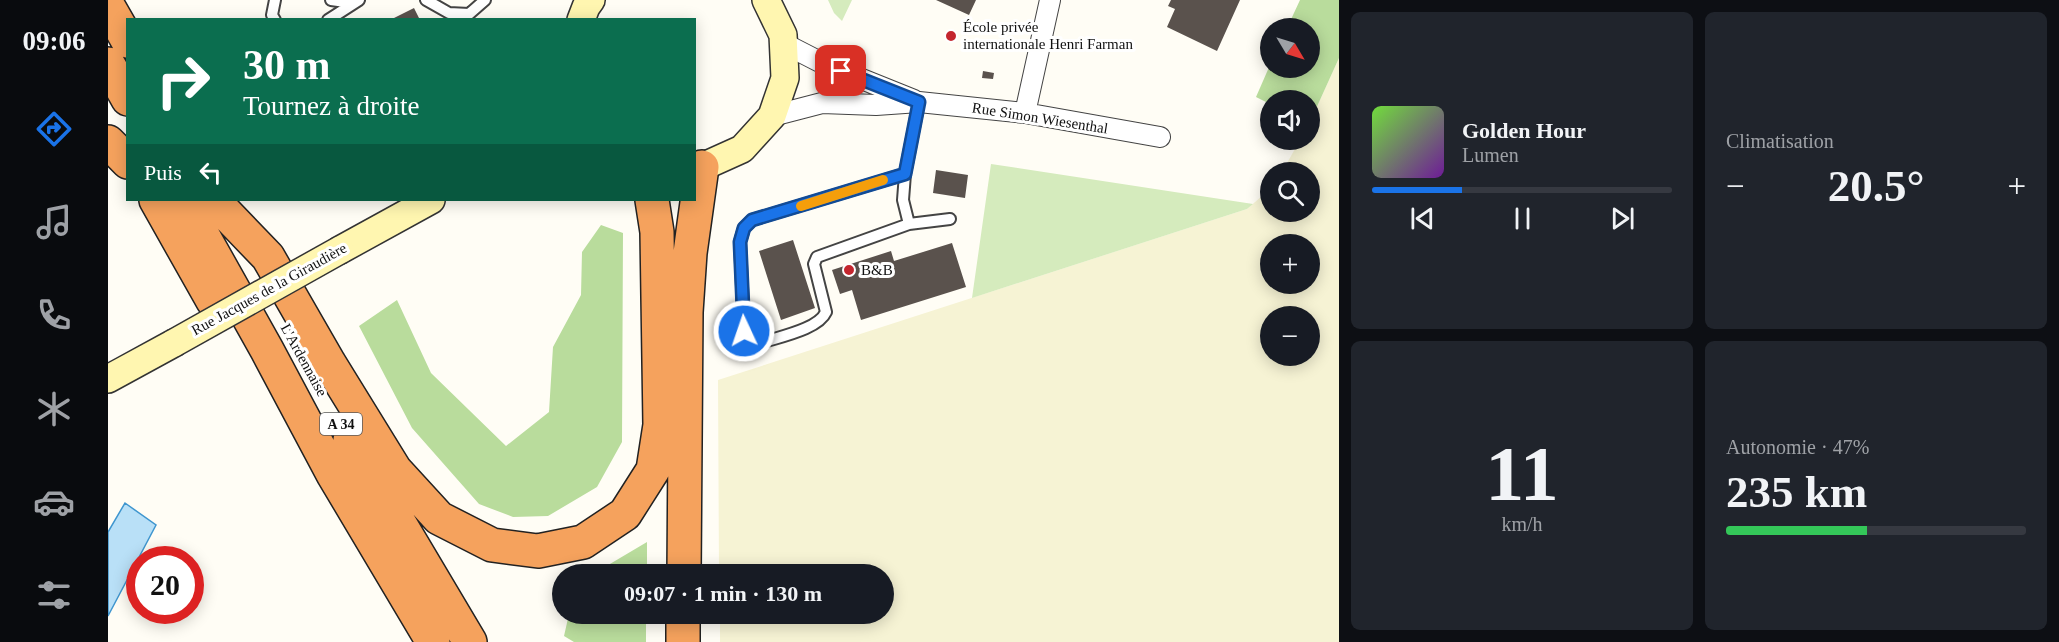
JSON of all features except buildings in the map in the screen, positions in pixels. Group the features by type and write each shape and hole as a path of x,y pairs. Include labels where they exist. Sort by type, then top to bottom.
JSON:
{"highway":[{"path":"108,6 126,38"},
{"path":"108,64 126,96"},
{"path":"108,142 126,160"},
{"path":"696,188 698,167"},
{"path":"157,201 281,417 333,474"},
{"name":"L'Ardennaise","path":"184,201 333,474 433,642"},
{"path":"215,202 267,257 395,470 439,518 492,546 538,551 583,542 625,514 653,470 660,425 657,232 652,201"},
{"path":"684,564 686,312 695,201"},
{"name":"L'Ardennaise","path":"215,202 340,423 470,642"},
{"path":"683,642 684,624"}],"street":[{"path":"581,18 591,0"},
{"path":"698,167 742,149 772,116 785,78 783,35 766,0"},
{"path":"1025,113 1050,0"},
{"name":"Rue Simon Wiesenthal","path":"783,43 822,63 919,102"},
{"name":"Rue Simon Wiesenthal","path":"772,116 822,103 876,105 919,102 1025,113 1160,137"},
{"name":"Rue Jacques de la Giraudière","path":"108,379 429,201"}],"lane":[{"path":"274,18 272,15 275,0"},
{"path":"331,0 356,1"},
{"path":"426,0 449,13 469,14 485,0"},
{"path":"331,18 356,1"},
{"path":"909,224 903,200 905,174 919,102"},
{"path":"905,174 752,220 744,228 740,242 744,331 751,341 758,344 816,324 824,317 826,312 814,264 817,257 909,224 950,219"}],"shaded area":[{"path":"1339,58 1339,642 720,642 720,624 894,624 894,564 719,564 718,380 1247,209 1260,198 1260,222 1320,222 1320,162 1288,162 1294,150 1320,150 1320,100"}],"green space":[{"path":"828,0 852,0 842,21 834,13"},
{"path":"1300,0 1339,0 1339,58 1320,100 1320,90 1260,90 1260,99 1256,97 1264,78 1320,78 1320,18 1292,18"},
{"path":"991,164 1253,204 1247,209 972,298"},
{"path":"601,225 623,233 622,442 597,487 548,516 513,517 479,504 412,428 359,326 397,300 431,373 506,446 549,412 553,347 581,295 582,252"},
{"path":"647,542 647,564 610,564"},
{"path":"567,624 646,624 646,642 574,642 564,636"}],"water":[{"path":"125,503 156,525 145,546 126,546 126,582 108,616 108,532"}],"slow traffic":[{"path":"801,206 883,180"}],"place":[{"name":"École privée internationale Henri Farman","path":"951,36"},
{"name":"B&B","path":"849,270"}],"route":[{"path":"744,331 740,242 744,228 752,220 905,174 919,102 841,71"}]}
